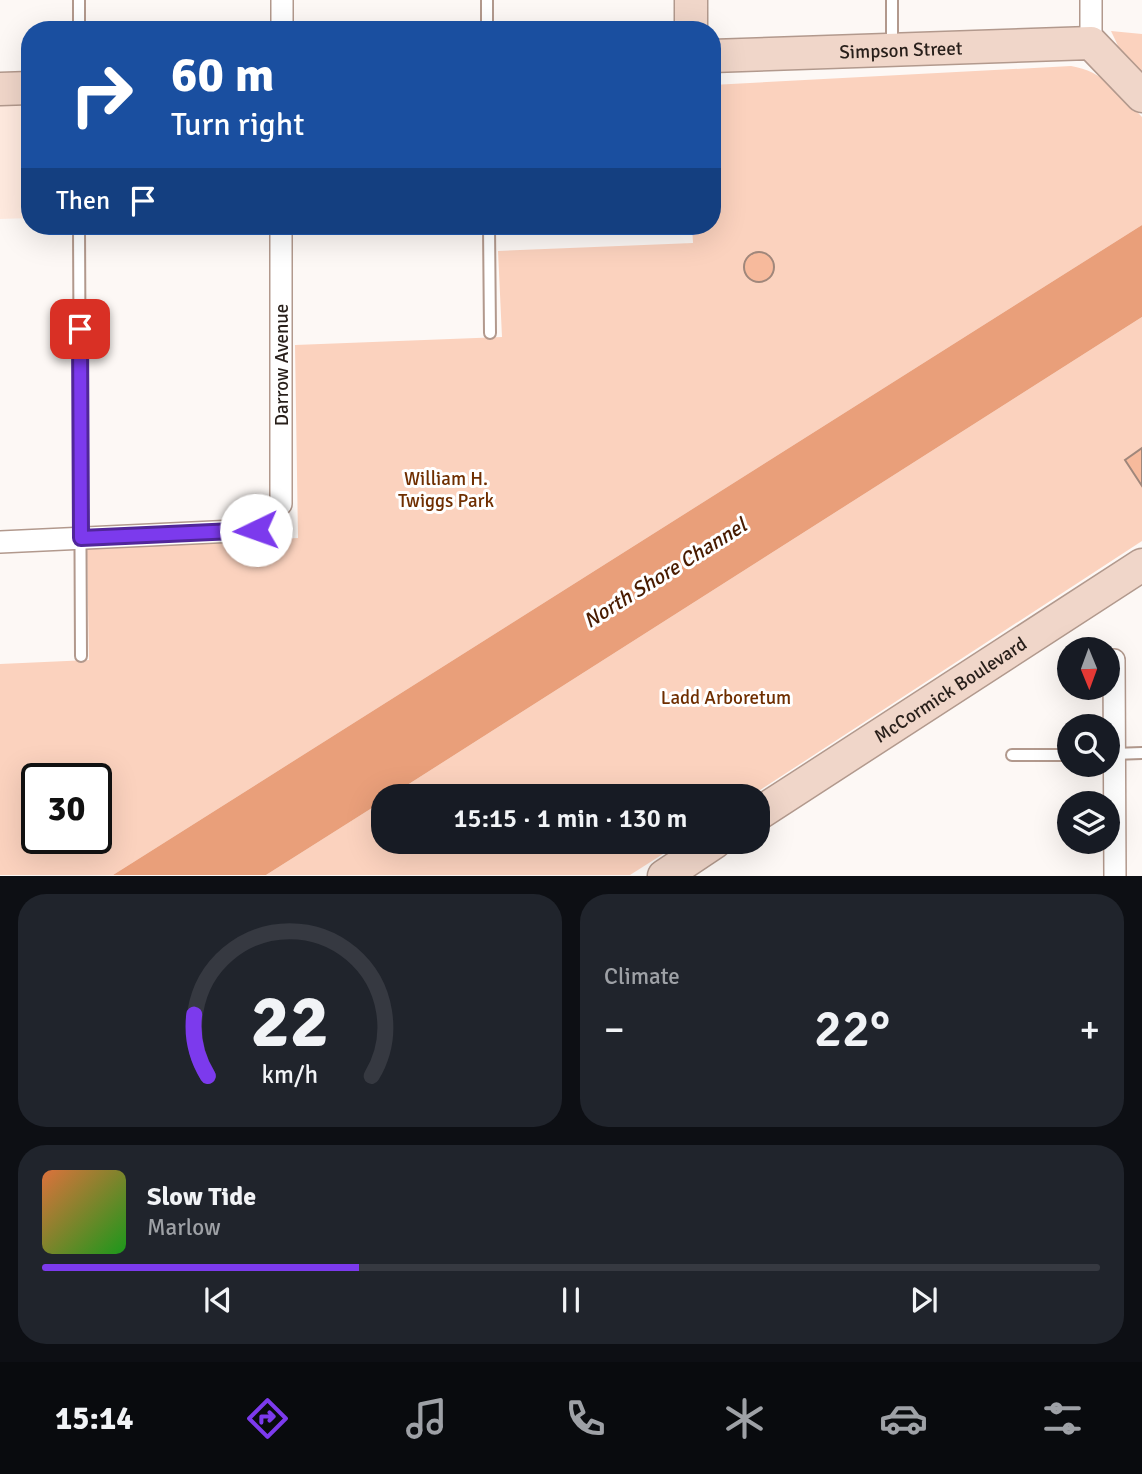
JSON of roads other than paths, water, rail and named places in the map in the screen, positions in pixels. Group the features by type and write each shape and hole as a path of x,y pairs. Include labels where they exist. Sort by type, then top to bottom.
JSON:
{"street":[{"path":"282,0 282,21"},
{"path":"691,0 691,21"},
{"path":"1091,0 1091,43 1142,96"},
{"name":"Simpson Street","path":"721,56 1091,43"},
{"path":"0,89 21,88"},
{"name":"Darrow Avenue","path":"281,235 281,504"},
{"path":"0,542 256,530"},
{"name":"McCormick Boulevard","path":"770,806 1142,565"},
{"path":"1112,777 1115,876"},
{"path":"664,876 700,858"}],"lane":[{"path":"79,0 79,21"},
{"path":"487,0 487,21"},
{"path":"891,0 892,50"},
{"path":"79,235 81,656"},
{"path":"489,235 490,333"},
{"path":"1120,754 1142,753"},
{"path":"1012,755 1057,755"}],"water":[{"name":"North Shore Channel","path":"1142,225 1142,317 409,784 371,784 371,809 266,875 113,875"}],"park label":[{"name":"William H. Twiggs Park","path":"446,489"},
{"name":"Ladd Arboretum","path":"726,697"}]}
